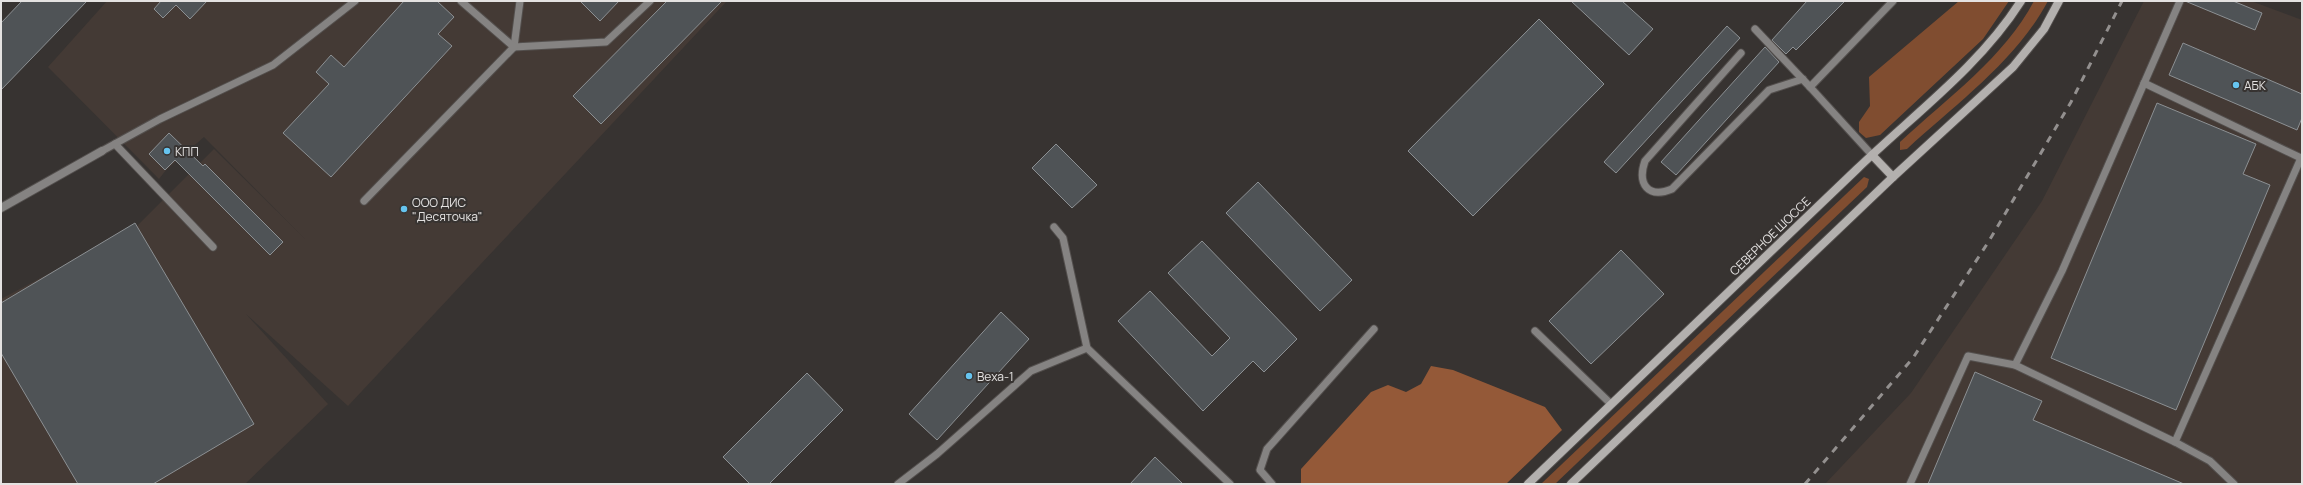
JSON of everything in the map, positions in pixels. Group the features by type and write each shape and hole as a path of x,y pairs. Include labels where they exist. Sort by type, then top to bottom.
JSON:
{"main road":[{"name":"СЕВЕРНОЕ ШОССЕ","path":"1528,484 1872,155 1979,56 2007,24 2021,1"},
{"path":"1571,484 1893,177 2012,68 2044,28 2058,1"},
{"path":"1872,155 1893,177"}],"street":[{"path":"1,208 102,151"}],"lane":[{"path":"102,151 160,119 273,65 355,1"},
{"path":"462,1 514,47 606,42 650,1"},
{"path":"364,201 514,47 520,1"},
{"path":"1810,87 1894,1"},
{"path":"2016,365 2062,271 2180,1"},
{"path":"1755,29 1872,155"},
{"path":"1741,53 1645,161 1642,179 1645,186 1650,191 1658,193 1672,189 1769,90 1803,79"},
{"path":"2144,83 2301,158 2175,442"},
{"path":"115,144 213,247"},
{"path":"1054,226 1064,238 1087,348 1230,484"},
{"path":"1272,484 1260,470 1267,449 1374,329"},
{"path":"1535,331 1611,404"},
{"path":"898,484 937,454 1031,371 1087,348"},
{"path":"1910,484 1968,356 2016,365 2175,442 2210,461 2234,484"}],"shaded area":[{"name":"ООО ДИС \"Десяточка\"","path":"107,1 727,1 348,406 246,314 328,404 245,484 1,484 1,299 136,227 214,149 305,239 204,137 166,170 159,179 48,67"},
{"path":"1959,1 2009,1 1983,39 1880,135 1866,138 1859,132 1859,122 1870,106 1869,77"},
{"path":"2034,1 2048,1 2035,23 2002,62 1984,81 1907,149 1900,150 1900,142 1991,59 2022,21"},
{"path":"2144,1 2251,1 2302,20 2302,484 1825,484 1911,393 2042,201"},
{"path":"1864,177 1869,179 1867,187 1555,484 1541,484"},
{"path":"1431,366 1453,370 1545,407 1562,430 1506,484 1301,484 1301,469 1371,392 1388,385 1406,392 1421,384"}],"building":[{"path":"22,1 87,1 1,90 1,23"},
{"path":"161,1 207,1 190,19 176,5 163,18 154,9"},
{"path":"404,1 437,1 454,17 438,34 452,46 331,177 283,133 329,84 316,72 331,55 344,67"},
{"path":"580,1 619,1 600,21"},
{"path":"667,1 722,1 601,124 573,96"},
{"path":"1571,1 1622,1 1653,29 1629,55"},
{"path":"1807,1 1845,1 1796,50 1793,47 1786,54 1772,40"},
{"path":"2185,1 2233,1 2262,13 2255,30"},
{"path":"1539,19 1604,84 1473,216 1408,151"},
{"path":"1727,26 1740,38 1616,173 1604,162"},
{"name":"АБК","path":"2183,43 2302,94 2302,118 2297,130 2169,75"},
{"path":"1765,47 1779,62 1676,175 1661,162"},
{"path":"2157,103 2256,144 2243,174 2270,185 2176,410 2051,358"},
{"path":"169,133 203,166 205,164 283,242 270,255 175,160 165,170 149,154"},
{"path":"1056,144 1097,185 1072,208 1032,168"},
{"path":"1258,182 1352,280 1320,311 1226,213"},
{"path":"135,223 254,424 153,484 78,484 1,353 1,303"},
{"path":"1202,241 1297,339 1264,372 1253,361 1203,411 1118,321 1150,291 1212,356 1230,338 1168,273"},
{"path":"1621,250 1664,294 1591,364 1549,321"},
{"name":"Веха-1","path":"1001,312 1029,339 937,440 909,414"},
{"path":"1975,372 2042,401 2033,420 2184,484 1928,484"},
{"path":"807,373 843,410 769,484 750,484 723,457"},
{"path":"1155,457 1183,484 1130,484"}],"railway":[{"path":"1805,484 1913,358 1989,241 2071,102 2122,1"}],"place":[{"name":"АБК","path":"2236,85"},
{"name":"КПП","path":"167,151"},
{"name":"ООО ДИС \"Десяточка\"","path":"404,209"},
{"name":"Веха-1","path":"969,376"}]}
